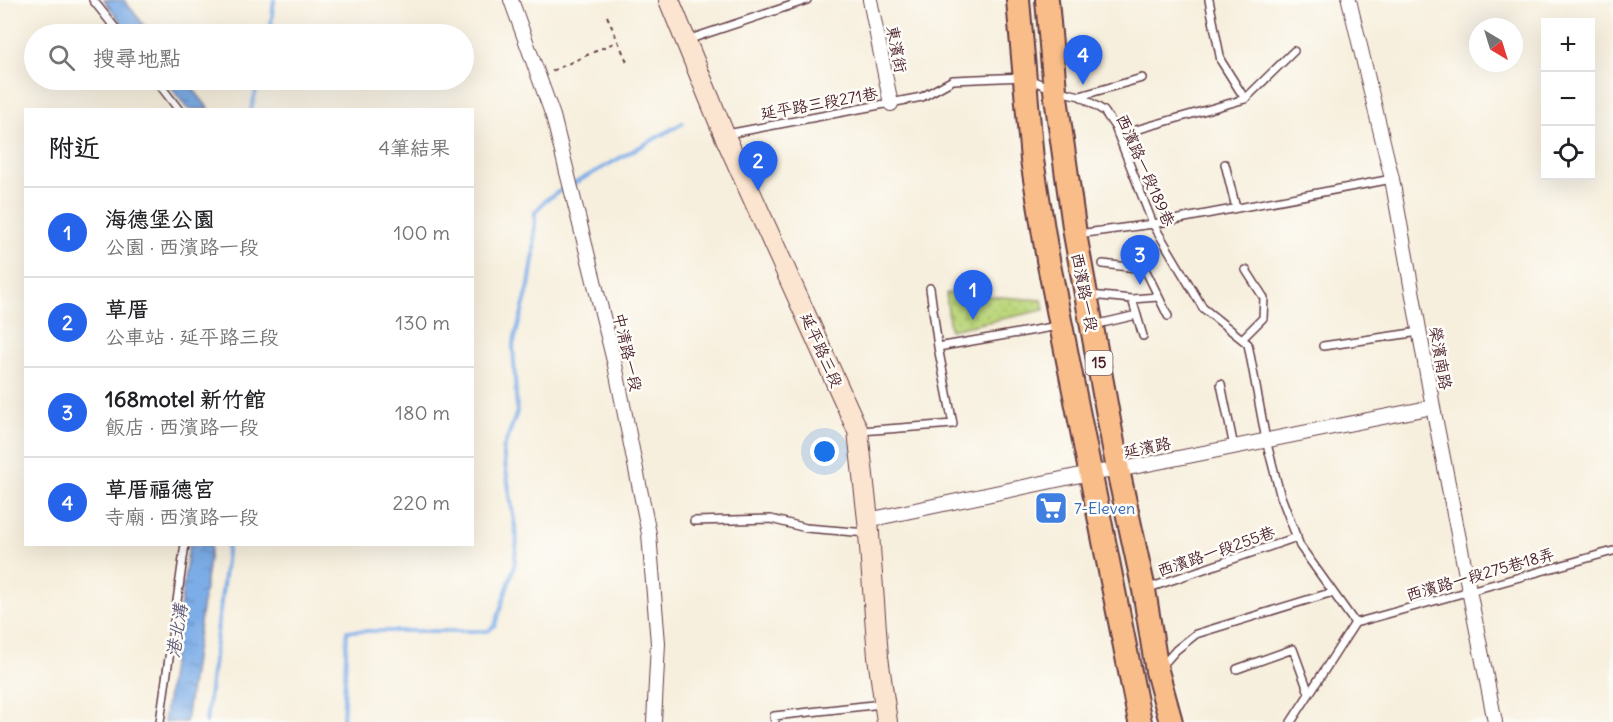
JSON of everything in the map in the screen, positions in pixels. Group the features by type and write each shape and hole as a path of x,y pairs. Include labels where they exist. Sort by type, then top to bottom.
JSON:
{"main road":[{"name":"西濱路一段","path":"1018,0 1032,160 1048,260 1140,722"},
{"name":"西濱路一段","path":"1047,0 1055,90 1075,234 1118,470 1144,590 1157,671 1171,722"}],"street":[{"name":"中清路一段","path":"511,0 553,116 615,365 649,534 658,643 654,722"},
{"name":"延平路三段","path":"669,0 724,134 858,431 869,526 878,657 885,713"},
{"name":"東濱街","path":"870,0 891,104"},
{"name":"榮濱南路","path":"1349,0 1392,179 1433,407 1495,722"},
{"name":"延濱路","path":"869,526 1090,473 1118,470 1433,407"}],"lane":[{"path":"93,0 112,24"},
{"path":"686,40 807,0"},
{"path":"1209,0 1221,61 1245,99"},
{"path":"1118,135 1245,99 1294,51"},
{"name":"延平路三段271巷","path":"724,134 922,97 953,80 1024,77 1055,90"},
{"path":"1080,96 1142,78"},
{"path":"164,90 178,108"},
{"name":"西濱路一段189巷","path":"1055,90 1080,96 1104,111 1118,135 1153,224 1203,308 1242,339"},
{"path":"1225,165 1236,208"},
{"path":"1075,234 1153,224 1392,179"},
{"path":"1103,264 1145,269 1168,316"},
{"path":"1246,270 1264,298 1263,318 1242,339 1248,344 1266,440 1280,494 1300,546 1355,623 1291,722"},
{"path":"858,431 953,424 938,347 930,288"},
{"path":"1086,295 1132,299 1158,297"},
{"path":"1132,299 1143,336"},
{"path":"1092,326 1137,315"},
{"path":"938,347 1061,325"},
{"path":"1323,346 1419,332"},
{"path":"1221,384 1234,447"},
{"path":"694,521 771,519 806,528 869,526"},
{"name":"西濱路一段255巷","path":"1144,590 1297,537"},
{"path":"160,722 185,546"},
{"name":"西濱路一段275巷18弄","path":"1355,623 1613,551"},
{"path":"1157,671 1176,650 1196,634 1333,592"},
{"path":"1237,669 1293,649 1310,693"},
{"path":"775,722 774,716 885,713"}],"path":[{"path":"607,15 628,64"},
{"path":"539,77 618,41"}],"green space":[{"path":"946,293 1042,300 1044,310 950,330"}],"water":[{"path":"104,0 124,0 143,24 122,24"},
{"path":"173,90 194,90 208,108 187,108"},
{"name":"港北溝","path":"189,546 211,546 186,722 164,722"}],"waterway":[{"path":"271,24 274,0"},
{"path":"252,108 256,90"},
{"path":"573,184 683,123"},
{"path":"343,722 347,631 488,631 495,625 514,567 517,540 503,450 517,412 513,345 529,286 534,253 535,212 546,200 566,187"},
{"path":"206,722 228,546"}],"place":[{"name":"草厝福德宮","path":"1083,85"},
{"name":"草厝","path":"758,191"},
{"name":"168motel 新竹館","path":"1140,285"},
{"name":"海德堡公園","path":"973,320"},
{"name":"7-Eleven","path":"1051,508"}]}
